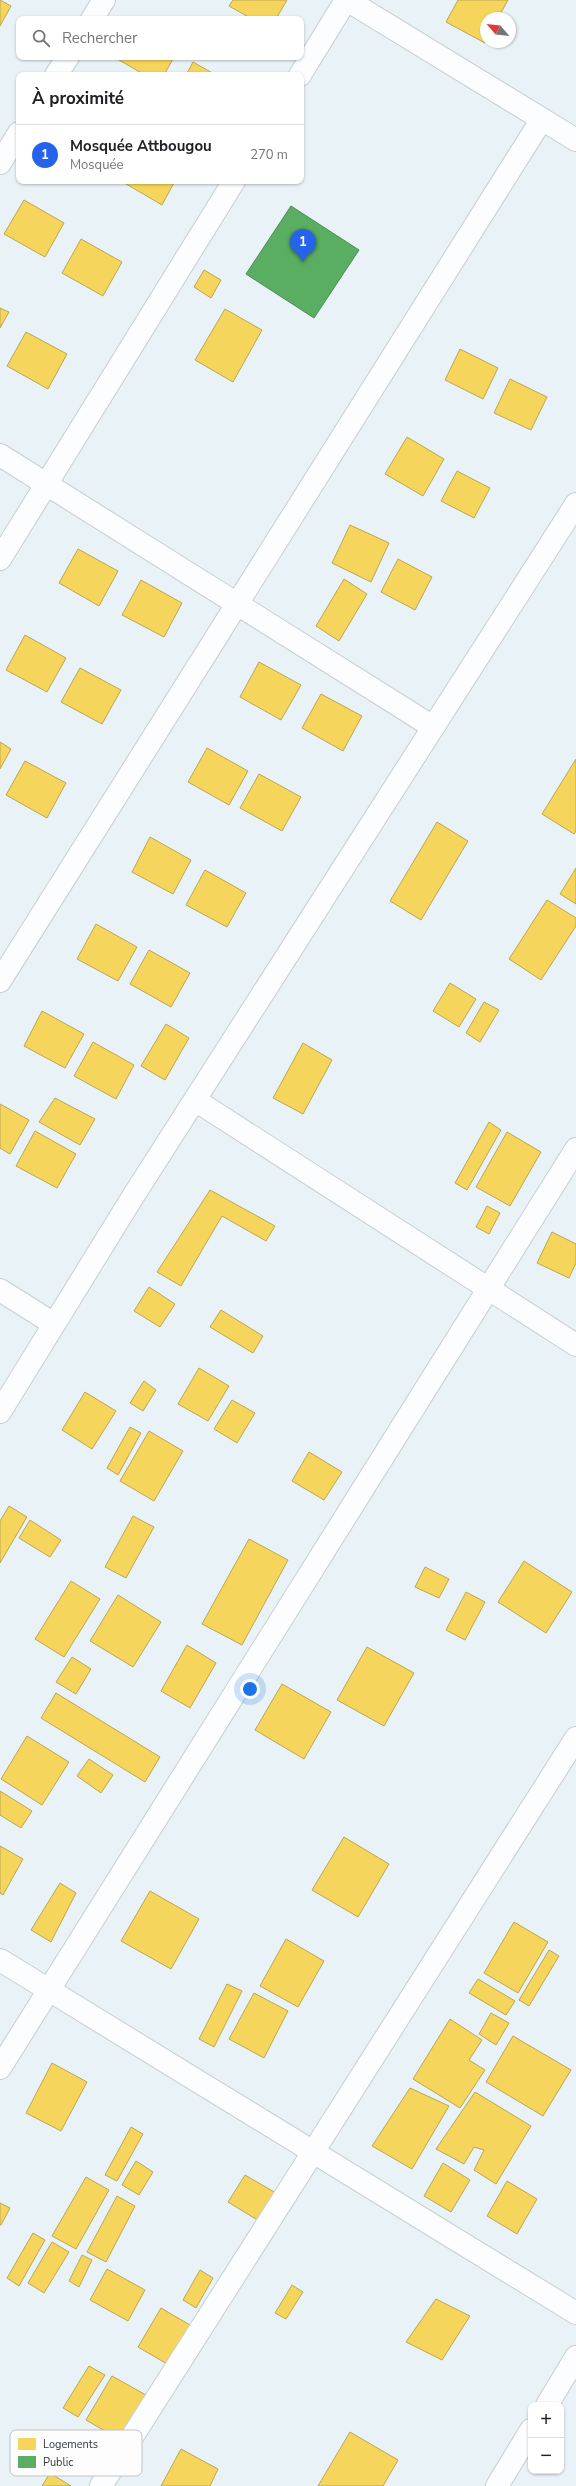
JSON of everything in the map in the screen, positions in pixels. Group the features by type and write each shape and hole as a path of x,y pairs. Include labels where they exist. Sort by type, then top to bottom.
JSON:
{"street":[{"path":"94,16 104,0"},
{"path":"302,72 347,0 576,140"},
{"path":"58,72 66,60"},
{"path":"0,981 542,119"},
{"path":"0,163 16,138"},
{"path":"0,559 232,184"},
{"path":"0,455 433,727"},
{"path":"0,1412 195,1100 576,504"},
{"path":"195,1100 576,1345"},
{"path":"0,2068 576,1149"},
{"path":"0,1290 54,1324"},
{"path":"136,2430 576,1738"},
{"path":"0,1960 576,2313"},
{"path":"549,2402 576,2357"},
{"path":"497,2486 528,2435"},
{"path":"100,2486 106,2476"}],"building: Logements":[{"path":"0,0 11,6 0,26"},
{"path":"233,0 287,0 278,16 247,16 229,6"},
{"path":"458,0 508,0 501,12 480,12 480,40 446,22"},
{"path":"119,60 172,60 166,72 140,72"},
{"path":"193,62 211,72 188,72"},
{"path":"126,184 173,184 162,205"},
{"path":"24,200 64,223 45,257 4,234"},
{"path":"81,239 122,262 103,296 62,273"},
{"path":"204,270 221,280 211,298 194,287"},
{"path":"0,308 9,312 0,328"},
{"path":"225,309 262,330 233,382 195,360"},
{"path":"26,332 67,354 48,389 7,366"},
{"path":"460,349 498,368 483,399 445,380"},
{"path":"510,379 547,397 531,430 494,413"},
{"path":"407,437 444,459 423,496 385,474"},
{"path":"457,471 490,488 474,518 441,501"},
{"path":"350,525 389,543 371,582 332,563"},
{"path":"78,549 118,571 99,606 59,583"},
{"path":"398,559 432,577 415,610 381,592"},
{"path":"344,579 367,594 339,641 316,626"},
{"path":"141,580 182,603 164,637 122,615"},
{"path":"25,635 66,658 47,692 6,670"},
{"path":"259,662 301,685 281,720 240,697"},
{"path":"80,668 121,690 102,724 61,702"},
{"path":"321,694 362,716 343,751 302,728"},
{"path":"0,742 11,749 0,769"},
{"path":"207,748 248,771 229,805 188,782"},
{"path":"576,759 576,831 574,834 542,814"},
{"path":"25,761 66,783 47,818 6,795"},
{"path":"259,774 301,797 282,831 240,808"},
{"path":"437,822 468,841 421,920 390,901"},
{"path":"150,837 191,860 173,894 132,872"},
{"path":"576,868 576,904 560,894"},
{"path":"205,870 246,893 227,927 186,905"},
{"path":"547,900 576,918 576,926 541,980 509,959"},
{"path":"96,924 137,947 118,981 77,959"},
{"path":"149,950 190,973 171,1007 130,984"},
{"path":"450,983 476,999 459,1027 433,1011"},
{"path":"484,1002 499,1010 480,1042 466,1033"},
{"path":"42,1011 84,1034 65,1068 24,1046"},
{"path":"166,1024 189,1038 165,1080 141,1066"},
{"path":"93,1042 134,1065 116,1099 74,1076"},
{"path":"303,1043 332,1060 303,1114 273,1098"},
{"path":"55,1098 95,1119 80,1145 39,1122"},
{"path":"0,1104 29,1120 10,1154 0,1148"},
{"path":"489,1122 501,1130 467,1190 455,1183"},
{"path":"35,1131 76,1154 57,1188 16,1166"},
{"path":"507,1132 541,1152 510,1206 476,1187"},
{"path":"210,1190 275,1226 266,1241 222,1216 181,1286 157,1272"},
{"path":"487,1206 500,1213 489,1234 476,1227"},
{"path":"552,1232 576,1244 576,1263 569,1278 537,1263"},
{"path":"149,1287 175,1304 160,1327 134,1311"},
{"path":"221,1310 263,1336 253,1353 210,1327"},
{"path":"199,1368 229,1386 208,1421 178,1404"},
{"path":"144,1381 156,1390 143,1411 130,1403"},
{"path":"85,1392 116,1411 92,1449 62,1430"},
{"path":"232,1400 255,1413 237,1443 214,1429"},
{"path":"130,1427 141,1433 118,1475 107,1468"},
{"path":"149,1431 183,1451 154,1501 120,1481"},
{"path":"309,1452 342,1472 324,1500 292,1481"},
{"path":"9,1506 27,1517 0,1563 0,1521"},
{"path":"133,1516 154,1527 126,1578 105,1567"},
{"path":"30,1520 61,1540 50,1557 19,1538"},
{"path":"249,1539 288,1560 242,1645 202,1624"},
{"path":"524,1561 572,1592 546,1633 498,1602"},
{"path":"425,1567 449,1579 439,1598 415,1587"},
{"path":"71,1581 100,1599 64,1657 35,1639"},
{"path":"466,1592 485,1602 465,1640 446,1630"},
{"path":"118,1595 161,1622 133,1667 90,1641"},
{"path":"187,1645 216,1663 190,1708 161,1691"},
{"path":"367,1647 414,1673 384,1726 337,1700"},
{"path":"72,1657 91,1669 76,1694 56,1682"},
{"path":"282,1684 331,1712 304,1759 255,1730"},
{"path":"56,1693 160,1757 145,1782 41,1718"},
{"path":"27,1736 69,1762 42,1805 1,1779"},
{"path":"89,1759 113,1775 101,1793 77,1776"},
{"path":"0,1791 32,1811 21,1828 0,1815"},
{"path":"344,1837 389,1864 358,1917 312,1890"},
{"path":"0,1846 23,1859 3,1895 0,1893"},
{"path":"60,1883 76,1893 51,1942 31,1930"},
{"path":"150,1891 199,1919 171,1969 121,1941"},
{"path":"514,1922 548,1942 518,1993 484,1973"},
{"path":"286,1939 324,1961 298,2007 260,1986"},
{"path":"549,1950 559,1956 529,2006 519,2000"},
{"path":"478,1979 515,2001 506,2015 469,1993"},
{"path":"227,1984 242,1991 214,2047 199,2039"},
{"path":"254,1993 288,2011 264,2058 229,2039"},
{"path":"491,2013 509,2023 496,2045 479,2034"},
{"path":"450,2019 482,2040 469,2060 485,2070 460,2108 413,2079"},
{"path":"513,2036 571,2070 543,2116 486,2082"},
{"path":"52,2063 87,2082 61,2131 26,2113"},
{"path":"410,2088 449,2106 412,2169 372,2146"},
{"path":"475,2092 531,2126 496,2184 474,2170 484,2150 474,2147 464,2164 436,2149"},
{"path":"131,2127 143,2134 117,2181 105,2175"},
{"path":"136,2161 153,2172 139,2195 122,2185"},
{"path":"443,2163 470,2180 451,2212 424,2196"},
{"path":"245,2175 276,2193 259,2221 228,2202"},
{"path":"86,2177 109,2190 76,2249 52,2236"},
{"path":"507,2181 537,2199 517,2234 487,2216"},
{"path":"117,2196 135,2206 106,2262 87,2252"},
{"path":"0,2203 10,2208 1,2225 0,2225"},
{"path":"33,2233 45,2240 19,2286 7,2278"},
{"path":"52,2242 69,2252 44,2293 28,2283"},
{"path":"82,2255 92,2260 79,2287 69,2281"},
{"path":"107,2269 145,2290 128,2321 90,2300"},
{"path":"200,2270 213,2278 196,2308 183,2300"},
{"path":"292,2285 303,2292 286,2319 275,2313"},
{"path":"436,2299 470,2316 442,2360 406,2342"},
{"path":"161,2308 190,2325 167,2364 138,2347"},
{"path":"89,2366 105,2375 78,2417 63,2408"},
{"path":"112,2376 146,2395 125,2430 103,2430 86,2420"},
{"path":"350,2432 398,2460 383,2486 318,2486"},
{"path":"181,2449 218,2469 210,2486 161,2486"},
{"path":"48,2476 55,2476 71,2486 42,2486"}],"building: Public":[{"path":"291,206 359,250 314,318 246,274"}],"place":[{"name":"Mosquée Attbougou","path":"303,262"}]}
